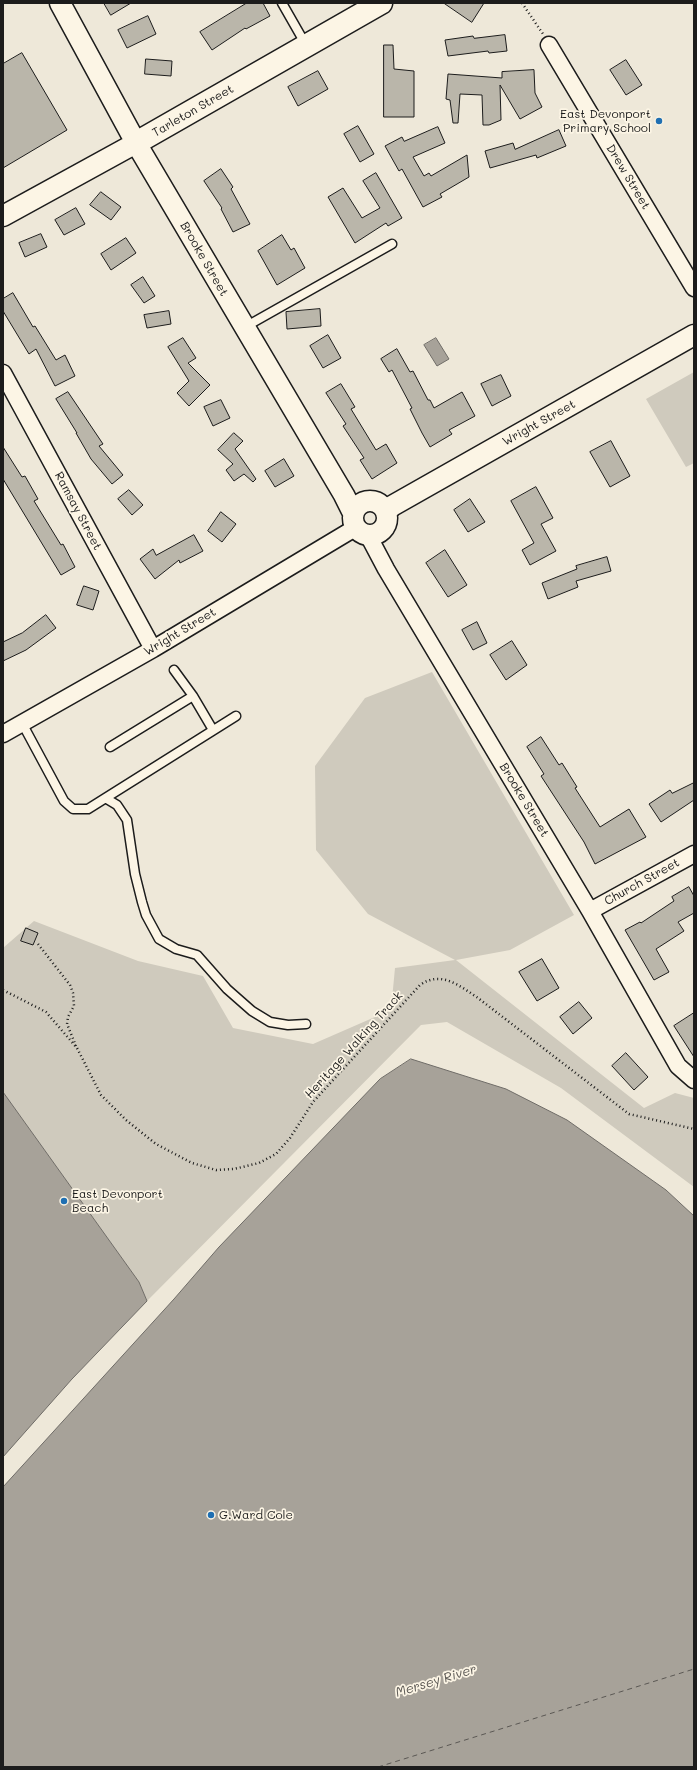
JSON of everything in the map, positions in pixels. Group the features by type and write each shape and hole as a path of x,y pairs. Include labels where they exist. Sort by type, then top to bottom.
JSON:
{"main road":[{"name":"Tarleton Street","path":"136,143 381,3"}],"street":[{"name":"Brooke Street","path":"60,3 136,143 344,495 359,525 590,911 678,1066 694,1080"},
{"name":"Drew Street","path":"549,45 694,288"},
{"name":"Tarleton Street","path":"3,216 136,143"},
{"name":"Wright Street","path":"386,512 392,506 694,335"},
{"name":"Ramsay Street","path":"3,373 152,649"},
{"path":"369,501 380,504 386,512 387,518 384,528 379,532 359,525 360,504 369,501"},
{"name":"Wright Street","path":"3,734 152,649 359,525"},
{"name":"Church Street","path":"590,911 694,854"}],"lane":[{"path":"282,3 306,46"},
{"path":"245,328 392,244"},
{"path":"174,670 193,696 213,730"},
{"path":"110,747 193,696"},
{"path":"22,723 64,801 74,809 88,809 107,799 236,716"},
{"path":"107,799 117,805 127,820 135,874 142,902 146,915 159,939 176,949 197,955 227,989 252,1011 270,1022 288,1025 306,1024"}],"path":[{"path":"522,3 549,45"},
{"path":"38,944 70,985 73,993 74,1006 68,1017 67,1024 77,1048"},
{"name":"Heritage Walking Track","path":"3,990 46,1012 77,1048 101,1095 126,1120 156,1144 192,1162 216,1170 234,1169 258,1163 276,1154 294,1133 314,1102 420,985 427,980 441,978 457,984 478,998 629,1114 694,1129"}],"shaded area":[{"path":"694,372 694,463 686,467 646,399"},
{"path":"432,672 574,915 510,950 456,960 644,1108 675,1093 694,1098 694,1187 561,1088 447,1022 421,1025 147,1301 139,1282 3,1092 3,948 34,921 138,961 203,976 233,1028 313,1044 391,1010 395,968 455,960 368,914 316,850 315,766 365,698"}],"water":[{"path":"436,338 449,359 437,366 424,345"},
{"name":"Mersey River","path":"411,1059 506,1089 567,1120 666,1190 694,1216 694,1767 3,1767 3,1487 174,1299 219,1247 380,1079"},
{"path":"3,1092 139,1282 147,1301 72,1379 3,1457"}],"building":[{"path":"104,3 131,3 111,15"},
{"path":"247,3 263,3 270,16 246,29 245,28 212,50 200,32"},
{"path":"444,3 484,3 472,22"},
{"path":"148,16 156,34 127,48 118,30"},
{"path":"505,35 507,51 489,53 488,51 448,56 445,40 473,36 474,38"},
{"path":"384,45 393,45 394,69 414,71 414,117 384,117"},
{"path":"22,53 67,130 3,168 3,64"},
{"path":"146,59 172,61 171,76 145,74"},
{"path":"626,60 642,85 626,95 610,70"},
{"path":"534,70 535,93 542,107 520,119 500,85 501,120 489,125 483,125 482,95 460,94 458,123 453,123 450,100 446,99 448,74 502,78 502,72"},
{"path":"318,71 328,89 298,106 288,87"},
{"path":"358,126 374,154 360,162 344,134"},
{"path":"438,127 445,143 413,157 424,176 429,173 431,176 467,155 469,177 440,194 442,197 423,207 402,169 399,171 385,146 402,137 404,141"},
{"path":"559,130 566,146 537,158 536,155 490,168 485,151 513,143 515,149"},
{"path":"221,169 233,187 231,189 250,224 233,232 221,209 222,208 204,181"},
{"path":"376,173 402,218 388,226 386,223 355,243 328,197 343,188 362,218 380,208 363,181"},
{"path":"101,192 121,207 111,220 90,205"},
{"path":"76,208 85,224 64,235 55,220"},
{"path":"41,234 47,247 25,257 19,243"},
{"path":"282,235 291,250 294,248 305,268 277,285 258,251"},
{"path":"126,238 136,253 111,270 101,254"},
{"path":"143,277 155,296 144,303 131,285"},
{"path":"13,293 33,327 35,326 56,360 65,355 75,376 55,386 36,349 29,354 3,311 3,299"},
{"path":"320,309 321,326 287,329 286,312"},
{"path":"169,311 171,324 147,328 144,315"},
{"path":"328,335 341,358 323,368 310,346"},
{"path":"183,338 196,358 188,363 210,385 189,406 177,393 189,381 168,347"},
{"path":"397,349 410,372 413,371 428,400 430,400 434,408 462,392 475,416 449,430 452,434 430,447 392,370 389,372 381,359"},
{"path":"501,375 511,396 492,406 481,384"},
{"path":"341,384 355,407 351,409 376,450 386,444 397,463 372,479 360,460 364,458 343,426 346,424 326,393"},
{"path":"68,392 103,444 99,446 123,475 112,484 91,459 56,399"},
{"path":"221,400 230,418 213,426 204,407"},
{"path":"234,433 243,441 235,449 256,479 253,482 244,474 234,481 226,470 233,464 218,450"},
{"path":"611,441 630,476 610,487 590,452"},
{"path":"3,447 22,477 25,476 38,499 34,501 61,545 63,544 75,567 61,575 3,479"},
{"path":"284,459 294,476 275,487 265,471"},
{"path":"536,487 553,518 541,524 556,551 530,565 522,550 534,543 511,501"},
{"path":"129,490 143,505 132,515 118,499"},
{"path":"470,499 485,522 468,532 454,510"},
{"path":"221,512 236,524 222,542 208,531"},
{"path":"194,535 203,551 180,563 179,560 155,579 140,559 153,549 156,555"},
{"path":"445,550 467,585 448,597 426,563"},
{"path":"607,557 611,571 576,581 578,587 548,599 542,583 577,569 576,566"},
{"path":"84,586 99,591 93,610 77,605"},
{"path":"46,615 56,628 26,650 3,661 3,642 22,633"},
{"path":"477,622 487,643 473,650 462,630"},
{"path":"512,641 527,665 506,680 490,655"},
{"path":"541,737 559,765 562,763 577,787 575,788 600,827 629,809 646,837 595,864 584,842 541,776 544,774 527,747"},
{"path":"694,783 694,800 661,822 649,804 670,790 672,793"},
{"path":"689,887 694,896 694,913 678,922 684,931 656,949 669,972 654,980 625,930 640,922 641,923 674,901 672,897"},
{"path":"26,928 38,933 33,945 21,941"},
{"path":"542,959 559,988 537,1001 519,972"},
{"path":"579,1002 592,1018 573,1034 560,1017"},
{"path":"694,1013 694,1057 674,1026"},
{"path":"626,1053 648,1077 634,1090 612,1066"}],"ferry route":[{"path":"378,1767 694,1669"}],"place":[{"name":"East Devonport Primary School","path":"659,121"},
{"name":"East Devonport Beach","path":"64,1201"},
{"name":"G.Ward Cole","path":"211,1515"}]}
